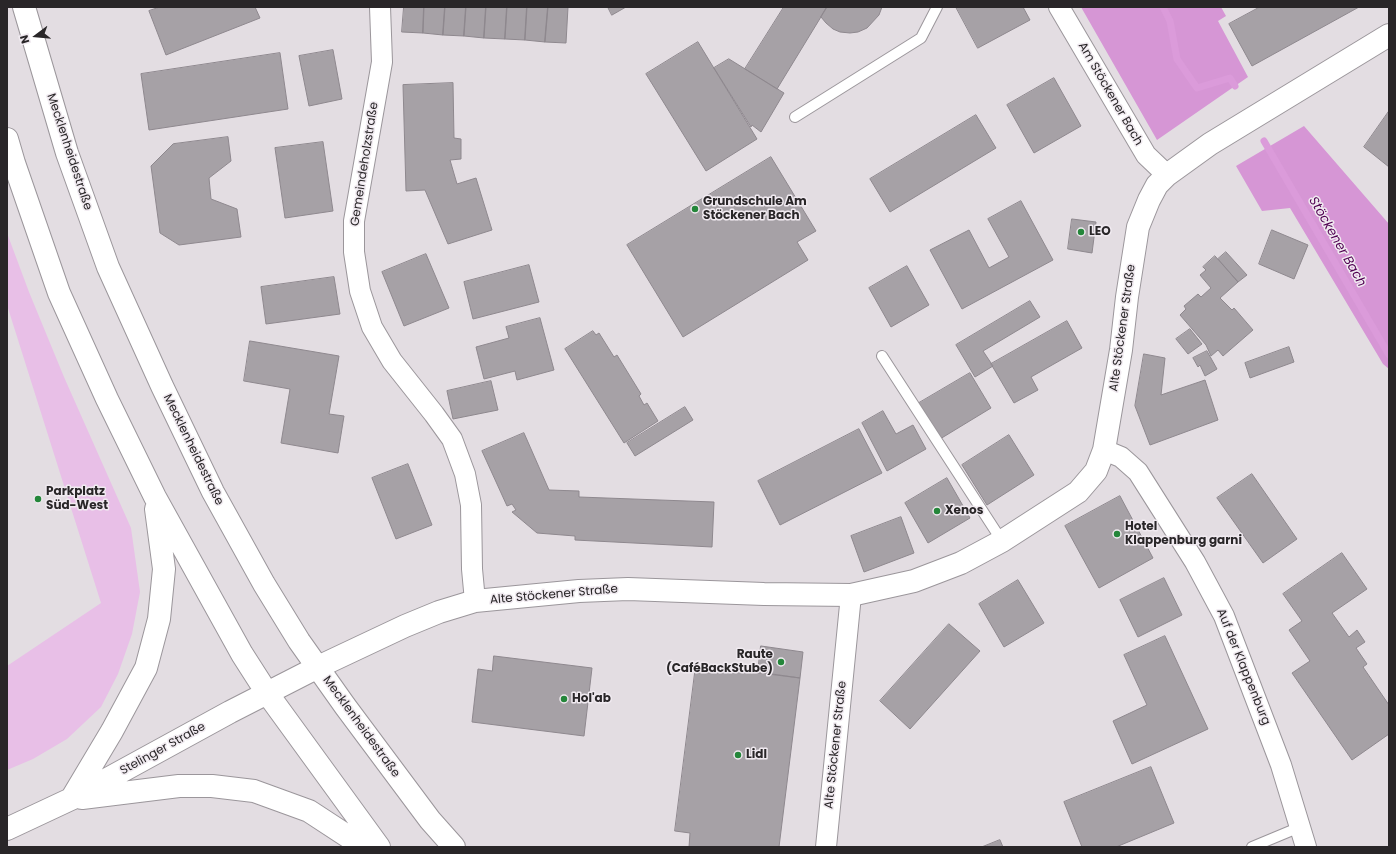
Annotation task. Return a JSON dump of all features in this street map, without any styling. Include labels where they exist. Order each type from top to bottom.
[{"type":"main road","name":"Mecklenheidestraße","points":[[24,7],[67,153],[111,274],[162,386],[213,492],[289,626],[345,706],[430,820],[454,847]]},
{"type":"main road","name":"Alte Stöckener Straße","points":[[318,667],[405,626],[439,612],[475,602],[579,591],[628,589],[764,594],[851,595],[914,581],[961,563],[1002,541],[1078,492],[1096,471],[1104,450],[1121,350],[1127,297],[1138,227],[1157,185],[1167,175],[1210,144],[1389,35]]},
{"type":"main road","points":[[7,139],[59,293],[107,399],[155,497],[242,654],[267,693],[379,847]]},
{"type":"main road","points":[[71,799],[112,731],[146,668],[159,619],[164,569],[155,497]]},
{"type":"main road","name":"Stelinger Straße","points":[[7,829],[71,799],[230,712],[318,667]]},
{"type":"main road","points":[[71,799],[179,786],[212,786],[254,791],[309,811],[364,847]]},
{"type":"street","name":"Gemeindeholzstraße","points":[[380,7],[382,62],[354,221],[354,252],[360,291],[372,327],[392,362],[452,439],[465,474],[471,505],[472,569],[475,602]]},
{"type":"street","name":"Am Stöckener Bach","points":[[1059,7],[1146,155],[1167,175]]},
{"type":"street","name":"Auf der Klappenburg","points":[[1104,450],[1121,457],[1138,472],[1195,562],[1224,616],[1281,765],[1306,847]]},
{"type":"street","name":"Alte Stöckener Straße","points":[[826,847],[851,595]]},
{"type":"lane","points":[[795,117],[921,38],[937,7]]},
{"type":"lane","points":[[882,356],[1002,541]]},
{"type":"lane","points":[[1252,847],[1300,827]]},
{"type":"shaded area","points":[[1081,7],[1221,7],[1226,16],[1218,21],[1248,77],[1157,140]]},
{"type":"shaded area","points":[[1304,126],[1389,224],[1389,369],[1383,364],[1290,208],[1262,211],[1236,166]]},
{"type":"shaded area","points":[[7,233],[29,292],[64,377],[131,528],[140,592],[132,634],[118,674],[101,707],[67,739],[33,759],[7,770],[7,666],[101,603],[7,305]]},
{"type":"building","points":[[160,7],[255,7],[260,18],[166,55],[149,11]]},
{"type":"building","points":[[404,7],[424,7],[423,33],[402,32]]},
{"type":"building","points":[[424,7],[445,7],[443,35],[423,33]]},
{"type":"building","points":[[445,7],[466,7],[464,36],[443,35]]},
{"type":"building","points":[[466,7],[486,7],[484,38],[464,36]]},
{"type":"building","points":[[486,7],[507,7],[505,39],[484,38]]},
{"type":"building","points":[[507,7],[527,7],[525,40],[505,39]]},
{"type":"building","points":[[527,7],[548,7],[545,42],[525,40]]},
{"type":"building","points":[[548,7],[568,7],[566,43],[545,42]]},
{"type":"building","points":[[608,7],[626,7],[612,15]]},
{"type":"building","points":[[784,7],[827,7],[777,89],[745,69]]},
{"type":"building","points":[[827,7],[882,7],[879,15],[867,28],[858,32],[850,33],[840,32],[833,29],[826,23],[821,17]]},
{"type":"building","points":[[956,7],[1023,7],[1030,20],[978,48]]},
{"type":"building","points":[[1260,7],[1359,7],[1252,66],[1229,24]]},
{"type":"building","points":[[698,42],[757,139],[706,171],[646,74]]},
{"type":"building","points":[[333,50],[342,99],[309,106],[299,56]]},
{"type":"building","points":[[280,53],[288,109],[149,130],[141,74]]},
{"type":"building","points":[[729,59],[784,93],[761,132],[752,125],[751,127],[714,68]]},
{"type":"building","points":[[1054,78],[1081,126],[1034,153],[1007,105]]},
{"type":"building","points":[[453,83],[454,138],[461,139],[461,159],[450,160],[457,184],[476,178],[492,230],[448,244],[425,190],[406,191],[403,85]]},
{"type":"building","points":[[1389,111],[1389,167],[1364,147]]},
{"type":"building","points":[[976,115],[996,148],[890,212],[870,179]]},
{"type":"building","points":[[228,137],[231,161],[209,178],[211,199],[237,209],[241,237],[179,245],[160,233],[151,166],[173,144]]},
{"type":"building","points":[[323,142],[333,211],[285,218],[275,148]]},
{"type":"building","points":[[771,157],[816,231],[797,242],[808,260],[683,337],[627,245]]},
{"type":"building","points":[[1021,201],[1053,260],[962,309],[930,250],[969,230],[989,268],[1009,257],[988,219]]},
{"type":"building","points":[[1072,219],[1096,222],[1092,253],[1068,249]]},
{"type":"building","points":[[1272,230],[1308,245],[1294,279],[1259,264]]},
{"type":"building","points":[[1226,252],[1247,275],[1238,282],[1218,259]]},
{"type":"building","points":[[426,254],[449,308],[404,326],[382,272]]},
{"type":"building","points":[[1215,256],[1238,282],[1220,298],[1232,310],[1234,308],[1253,330],[1223,356],[1218,350],[1211,356],[1206,345],[1180,315],[1186,309],[1184,306],[1198,294],[1201,297],[1211,288],[1200,275],[1206,270],[1203,267]]},
{"type":"building","points":[[529,265],[539,302],[473,319],[464,282]]},
{"type":"building","points":[[907,266],[929,305],[891,327],[869,288]]},
{"type":"building","points":[[334,277],[340,314],[266,324],[261,287]]},
{"type":"building","points":[[1030,301],[1040,317],[983,351],[993,366],[975,377],[956,345]]},
{"type":"building","points":[[540,318],[554,370],[517,380],[515,371],[484,379],[476,347],[509,338],[506,327]]},
{"type":"building","points":[[1067,321],[1082,348],[1031,377],[1038,390],[1014,403],[991,364]]},
{"type":"building","points":[[1190,329],[1202,344],[1188,354],[1176,339]]},
{"type":"building","points":[[593,331],[596,335],[599,333],[614,357],[617,355],[641,394],[639,396],[644,405],[647,403],[658,421],[624,443],[565,349]]},
{"type":"building","points":[[250,341],[339,356],[329,414],[344,416],[338,453],[281,443],[290,389],[244,381]]},
{"type":"building","points":[[1289,347],[1294,362],[1250,378],[1245,363]]},
{"type":"building","points":[[1207,351],[1217,369],[1205,376],[1200,365],[1198,367],[1193,358]]},
{"type":"building","points":[[1144,354],[1165,358],[1161,395],[1205,380],[1218,420],[1150,445],[1135,406]]},
{"type":"building","points":[[970,373],[991,408],[940,439],[919,403]]},
{"type":"building","points":[[491,381],[498,410],[453,419],[447,391]]},
{"type":"building","points":[[685,407],[693,420],[635,456],[627,443]]},
{"type":"building","points":[[883,411],[896,434],[913,425],[926,449],[887,471],[862,423]]},
{"type":"building","points":[[859,429],[882,473],[780,525],[758,481]]},
{"type":"building","points":[[524,433],[549,490],[579,491],[579,497],[714,502],[712,547],[575,540],[575,536],[537,533],[512,512],[516,510],[512,504],[507,506],[482,451]]},
{"type":"building","points":[[1009,435],[1034,475],[987,505],[962,465]]},
{"type":"building","points":[[408,464],[432,525],[396,539],[372,478]]},
{"type":"building","points":[[1252,474],[1297,539],[1263,563],[1217,498]]},
{"type":"building","name":"Xenos","points":[[947,478],[970,518],[928,543],[905,503]]},
{"type":"building","points":[[1120,496],[1153,558],[1099,588],[1065,526]]},
{"type":"building","points":[[901,517],[914,553],[864,572],[851,536]]},
{"type":"building","points":[[1342,553],[1367,589],[1332,613],[1349,637],[1357,630],[1365,642],[1356,648],[1367,664],[1363,667],[1389,705],[1389,734],[1352,760],[1292,673],[1310,661],[1289,630],[1302,621],[1283,594]]},
{"type":"building","points":[[1164,578],[1182,615],[1138,637],[1120,600]]},
{"type":"building","points":[[1018,580],[1044,623],[1004,647],[979,604]]},
{"type":"building","points":[[949,624],[980,651],[910,729],[880,701]]},
{"type":"building","points":[[1165,636],[1208,729],[1132,764],[1113,721],[1147,705],[1124,655]]},
{"type":"building","name":"Raute (CaféBackStube)","points":[[761,646],[803,652],[800,678],[758,672]]},
{"type":"building","points":[[494,656],[592,668],[584,736],[472,722],[478,669],[492,671]]},
{"type":"building","name":"Lidl","points":[[696,665],[800,678],[779,847],[689,847],[690,833],[675,831]]},
{"type":"building","points":[[1151,767],[1174,823],[1116,847],[1082,847],[1064,802]]},
{"type":"building","points":[[1000,840],[1003,847],[982,847]]},
{"type":"waterway","name":"Stöckener Bach","points":[[1163,7],[1170,21],[1177,59],[1197,88],[1230,78],[1235,86]]},
{"type":"waterway","name":"Stöckener Bach","points":[[1264,141],[1389,355]]},
{"type":"place","name":"Grundschule Am Stöckener Bach","points":[[695,209]]},
{"type":"place","name":"LEO","points":[[1081,232]]},
{"type":"place","name":"Parkplatz Süd-West","points":[[38,499]]},
{"type":"place","name":"Xenos","points":[[937,511]]},
{"type":"place","name":"Hotel Klappenburg garni","points":[[1117,534]]},
{"type":"place","name":"Raute (CaféBackStube)","points":[[781,662]]},
{"type":"place","name":"Hol'ab","points":[[564,699]]},
{"type":"place","name":"Lidl","points":[[738,755]]}]
